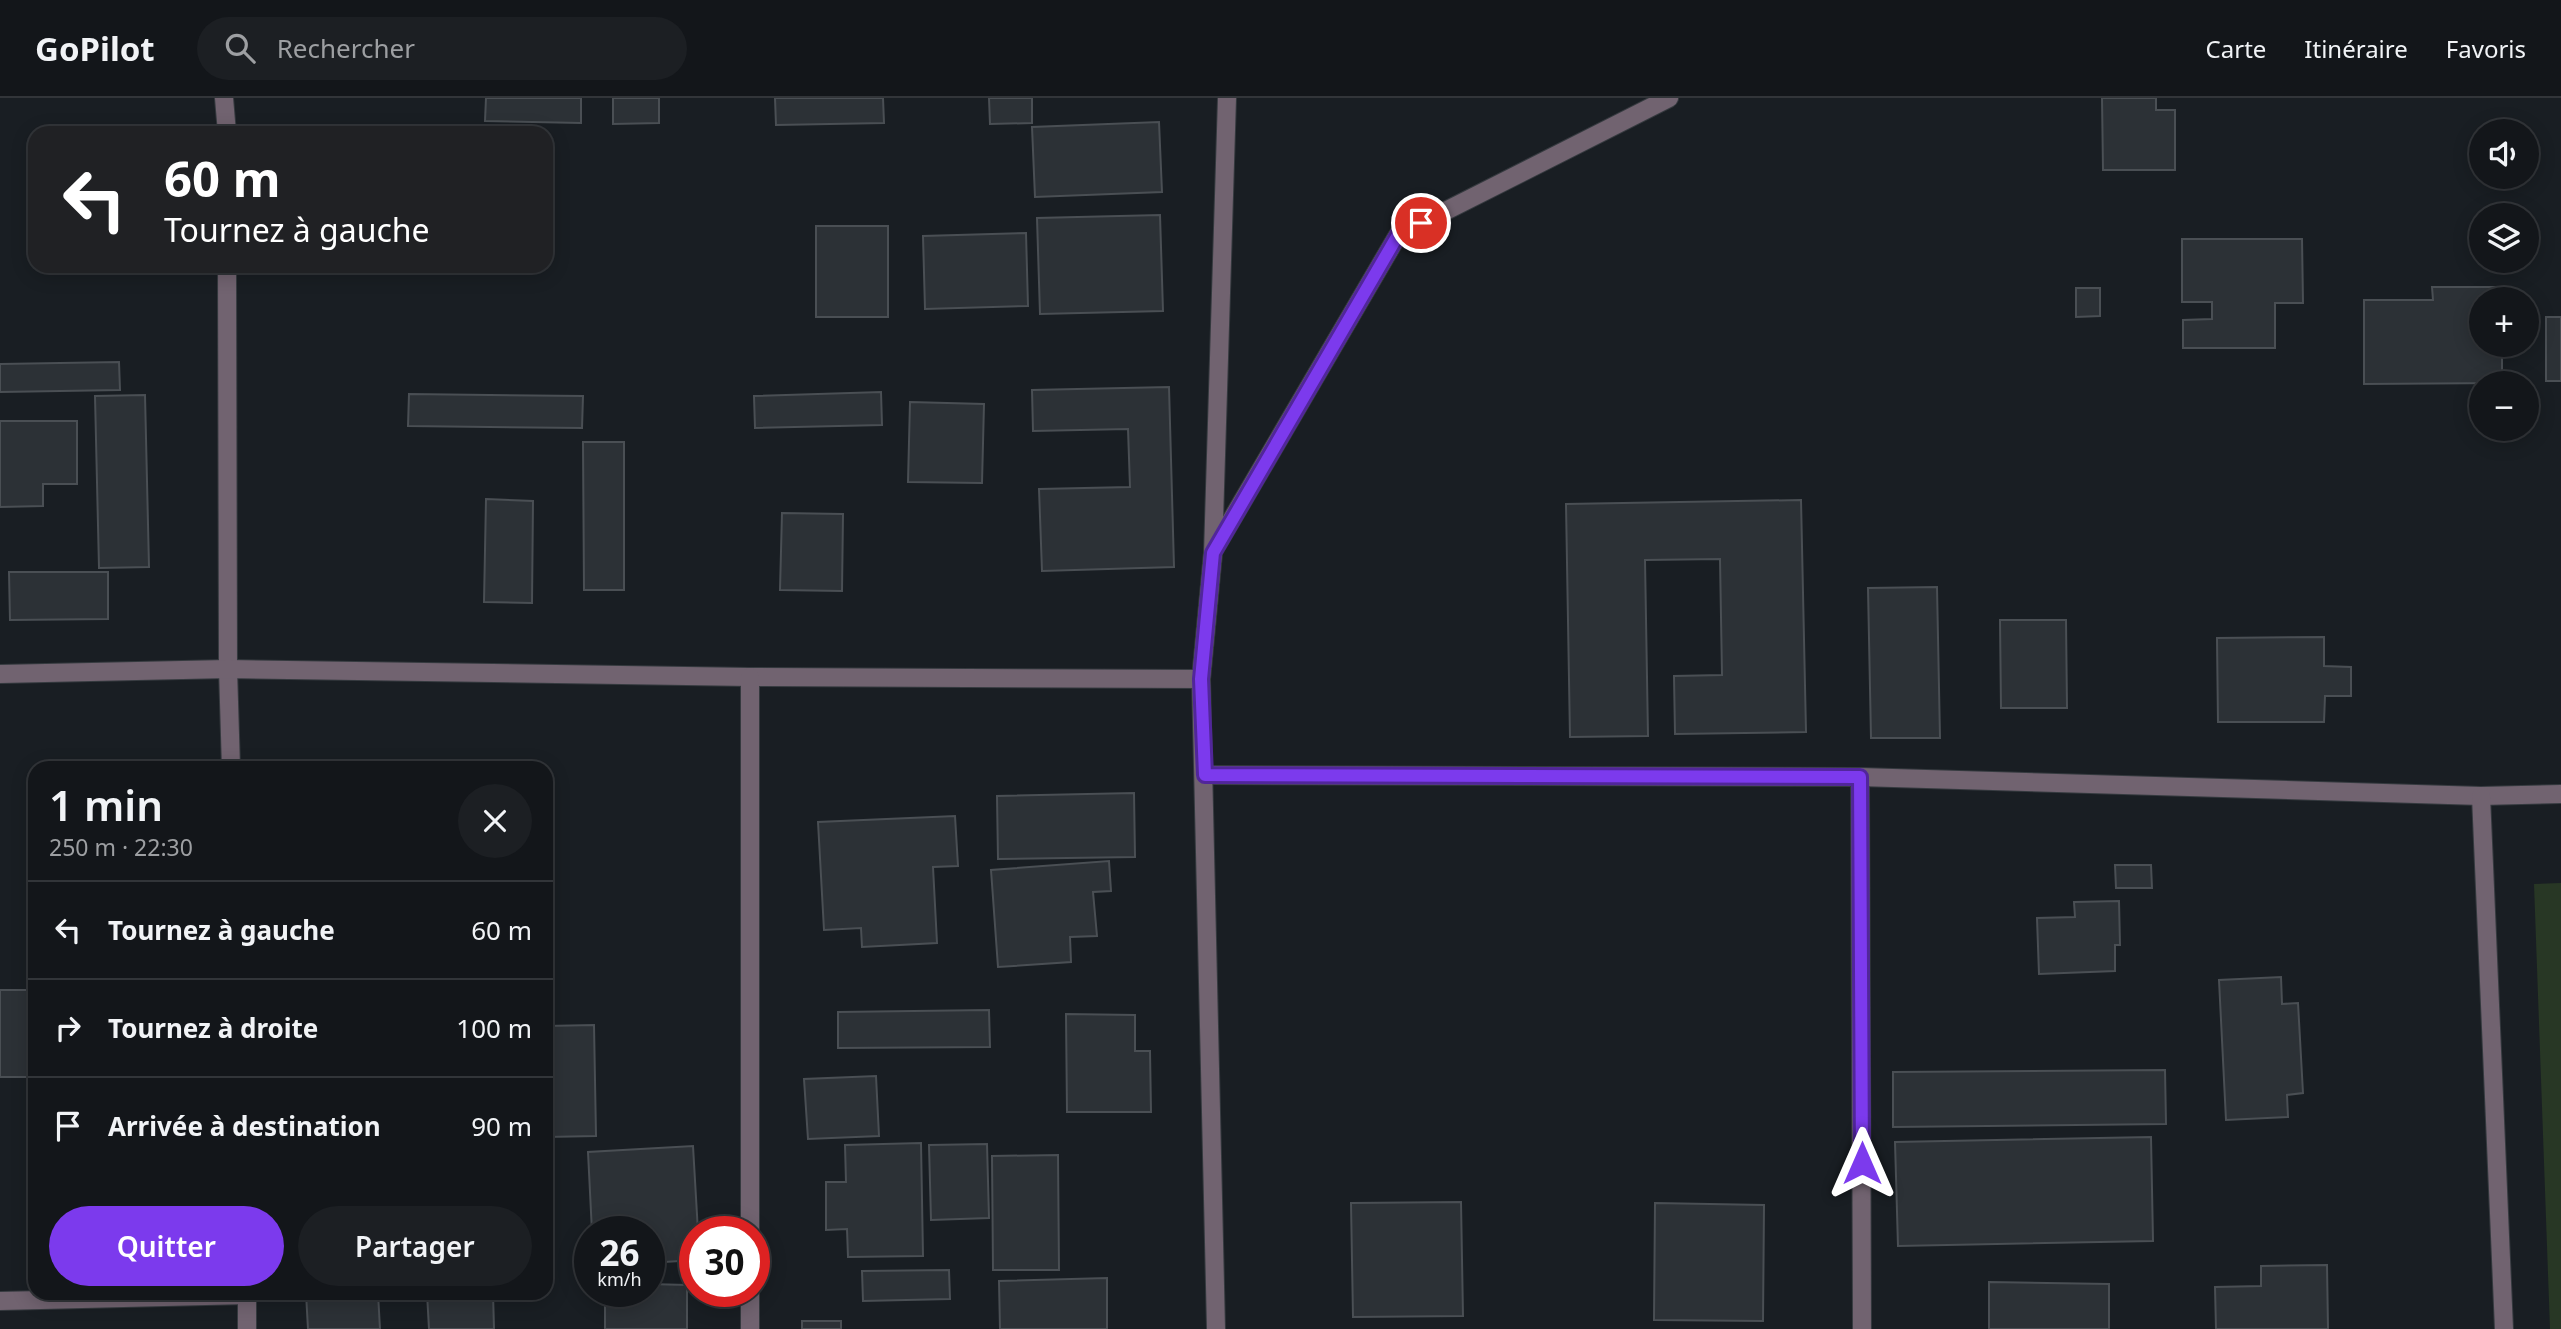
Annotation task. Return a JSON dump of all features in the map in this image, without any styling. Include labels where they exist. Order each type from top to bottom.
[{"type":"street","points":[[224,98],[226,126]]},
{"type":"street","points":[[1216,1329],[1201,679],[1213,553],[1227,98]]},
{"type":"street","points":[[1213,553],[1398,235],[1669,98]]},
{"type":"street","points":[[227,273],[231,761]]},
{"type":"street","points":[[0,674],[228,669],[750,677],[1201,679]]},
{"type":"street","points":[[750,677],[750,1216]]},
{"type":"street","points":[[1205,775],[1860,777],[2481,796],[2561,794]]},
{"type":"street","points":[[1860,777],[1862,1329]]},
{"type":"street","points":[[2481,796],[2504,1329]]},
{"type":"street","points":[[0,1301],[35,1300]]},
{"type":"street","points":[[247,1300],[247,1329]]},
{"type":"street","points":[[750,1307],[750,1329]]},
{"type":"green space","points":[[2561,883],[2561,1329],[2550,1329],[2534,884]]},
{"type":"building","points":[[486,98],[581,98],[581,123],[485,121]]},
{"type":"building","points":[[613,98],[659,98],[659,123],[613,124]]},
{"type":"building","points":[[775,98],[883,98],[884,123],[776,125]]},
{"type":"building","points":[[989,98],[1032,98],[1032,123],[990,124]]},
{"type":"building","points":[[2102,98],[2156,98],[2156,110],[2175,110],[2175,170],[2103,170]]},
{"type":"building","points":[[1159,122],[1162,192],[1035,197],[1032,127]]},
{"type":"building","points":[[1160,215],[1163,311],[1040,314],[1037,218]]},
{"type":"building","points":[[816,226],[888,226],[888,317],[816,317]]},
{"type":"building","points":[[1026,233],[1028,306],[925,309],[923,236]]},
{"type":"building","points":[[2182,239],[2302,239],[2303,303],[2275,303],[2275,348],[2183,348],[2183,320],[2212,319],[2212,302],[2182,302]]},
{"type":"building","points":[[2432,287],[2469,287],[2469,357],[2502,357],[2502,371],[2469,371],[2469,383],[2364,384],[2364,300],[2433,300]]},
{"type":"building","points":[[2076,288],[2100,288],[2100,316],[2076,317]]},
{"type":"building","points":[[2546,317],[2561,317],[2561,381],[2546,381]]},
{"type":"building","points":[[119,362],[120,390],[0,392],[0,364]]},
{"type":"building","points":[[1169,387],[1174,567],[1042,571],[1039,489],[1130,487],[1128,429],[1033,431],[1032,390]]},
{"type":"building","points":[[881,392],[882,425],[755,428],[754,396]]},
{"type":"building","points":[[409,394],[583,396],[582,428],[408,426]]},
{"type":"building","points":[[145,395],[149,567],[99,568],[95,396]]},
{"type":"building","points":[[910,402],[984,404],[982,483],[908,482]]},
{"type":"building","points":[[0,421],[77,421],[77,484],[43,484],[43,506],[0,507]]},
{"type":"building","points":[[583,442],[624,442],[624,590],[584,590]]},
{"type":"building","points":[[486,499],[533,501],[532,603],[484,602]]},
{"type":"building","points":[[1801,500],[1806,732],[1675,734],[1674,676],[1722,675],[1720,559],[1645,560],[1648,736],[1570,737],[1566,504]]},
{"type":"building","points":[[782,513],[843,514],[842,591],[780,590]]},
{"type":"building","points":[[9,572],[108,572],[108,619],[10,620]]},
{"type":"building","points":[[1937,587],[1940,738],[1871,738],[1868,588]]},
{"type":"building","points":[[2000,620],[2066,620],[2067,708],[2001,708]]},
{"type":"building","points":[[2324,637],[2324,666],[2351,667],[2351,696],[2325,696],[2324,722],[2218,722],[2217,638]]},
{"type":"building","points":[[1134,793],[1135,857],[998,859],[997,796]]},
{"type":"building","points":[[955,816],[958,866],[933,867],[937,943],[862,947],[861,928],[824,930],[818,822]]},
{"type":"building","points":[[1109,861],[1111,891],[1093,892],[1097,936],[1070,937],[1071,962],[998,967],[991,870]]},
{"type":"building","points":[[2115,865],[2151,865],[2152,888],[2116,888]]},
{"type":"building","points":[[2119,901],[2120,945],[2115,945],[2115,971],[2039,974],[2037,918],[2075,917],[2074,902]]},
{"type":"building","points":[[2281,977],[2282,1004],[2298,1003],[2303,1093],[2287,1095],[2288,1117],[2226,1120],[2219,980]]},
{"type":"building","points":[[0,990],[28,990],[28,1077],[0,1077]]},
{"type":"building","points":[[989,1010],[990,1047],[838,1048],[838,1012]]},
{"type":"building","points":[[1066,1014],[1135,1015],[1135,1051],[1150,1051],[1151,1112],[1067,1112]]},
{"type":"building","points":[[594,1025],[596,1136],[553,1137],[553,1026]]},
{"type":"building","points":[[2165,1070],[2166,1124],[1893,1127],[1893,1072]]},
{"type":"building","points":[[876,1076],[879,1136],[808,1139],[804,1079]]},
{"type":"building","points":[[2151,1137],[2153,1241],[1898,1246],[1895,1142]]},
{"type":"building","points":[[921,1143],[923,1256],[848,1257],[847,1229],[826,1230],[826,1182],[846,1182],[845,1145]]},
{"type":"building","points":[[987,1144],[989,1218],[931,1220],[929,1145]]},
{"type":"building","points":[[693,1146],[697,1216],[679,1216],[679,1261],[665,1262],[665,1216],[591,1216],[588,1152]]},
{"type":"building","points":[[1058,1155],[1059,1270],[993,1270],[992,1156]]},
{"type":"building","points":[[1461,1202],[1463,1316],[1353,1317],[1351,1203]]},
{"type":"building","points":[[1655,1203],[1764,1205],[1763,1321],[1654,1320]]},
{"type":"building","points":[[2327,1265],[2328,1329],[2216,1329],[2215,1287],[2261,1286],[2261,1266]]},
{"type":"building","points":[[949,1270],[950,1299],[863,1301],[862,1271]]},
{"type":"building","points":[[1107,1278],[1107,1329],[1000,1329],[999,1281]]},
{"type":"building","points":[[1989,1282],[2109,1284],[2109,1329],[1989,1329]]},
{"type":"building","points":[[665,1284],[679,1285],[679,1307],[687,1307],[687,1329],[605,1329],[605,1307],[665,1307]]},
{"type":"building","points":[[306,1300],[378,1300],[380,1329],[308,1329]]},
{"type":"building","points":[[427,1300],[493,1300],[494,1329],[429,1329]]},
{"type":"building","points":[[802,1321],[841,1321],[841,1329],[802,1329]]},
{"type":"route","points":[[1421,223],[1398,235],[1213,553],[1201,679],[1205,775],[1860,777],[1862,1163]]}]
